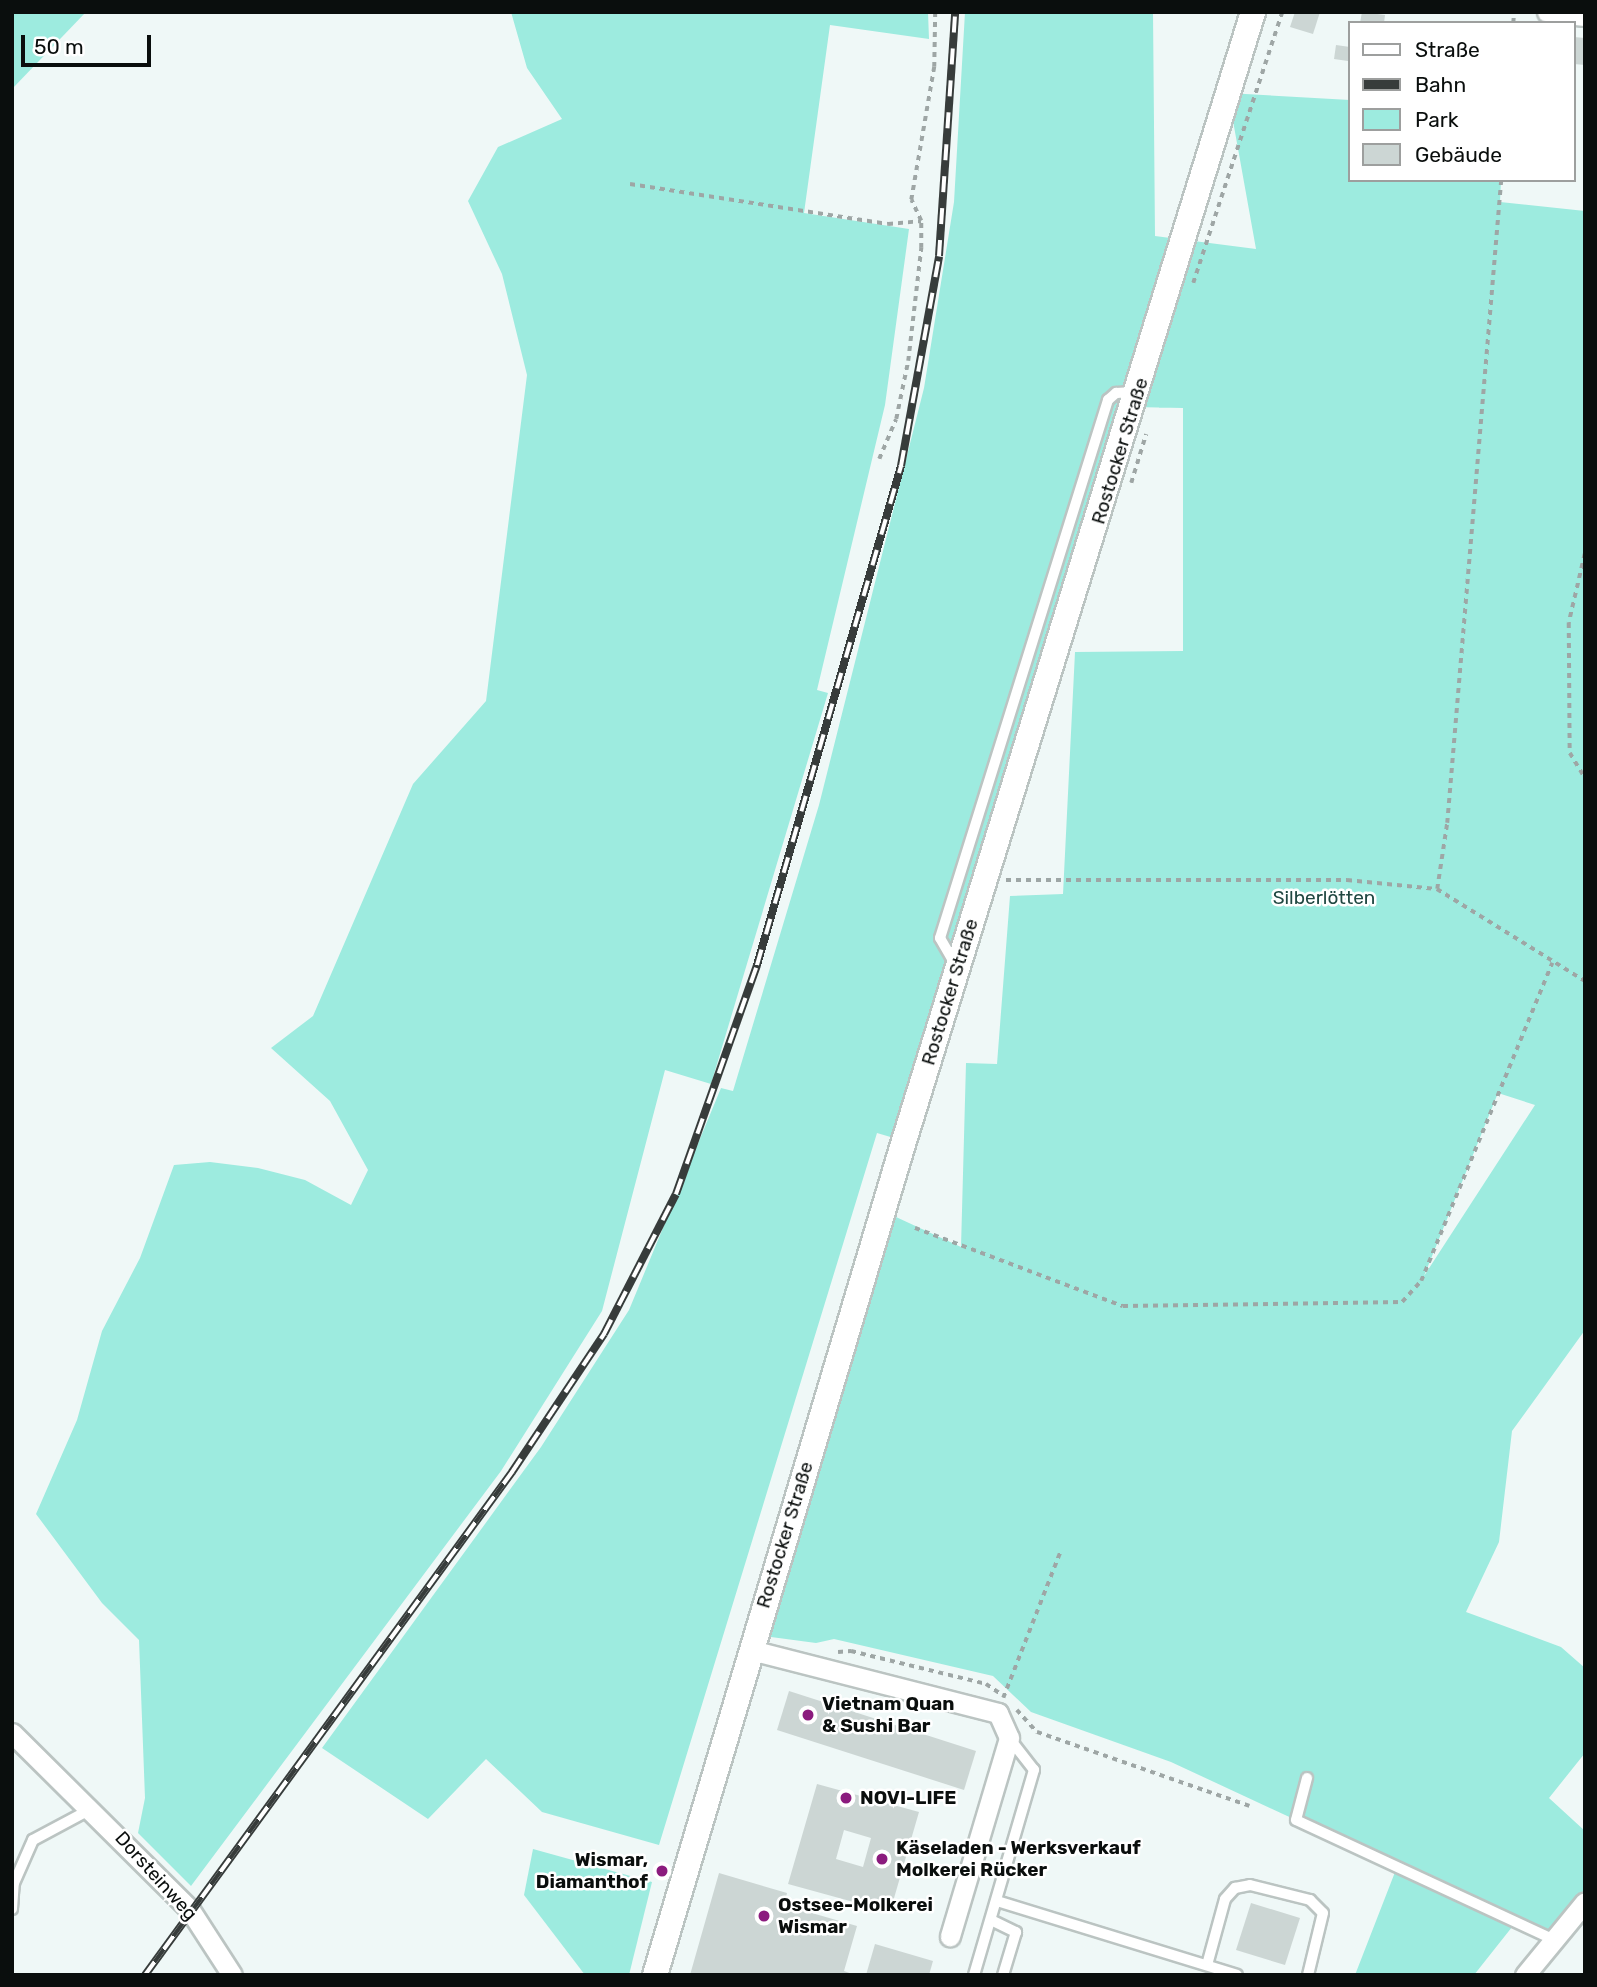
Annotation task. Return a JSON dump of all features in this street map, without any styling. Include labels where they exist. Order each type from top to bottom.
[{"type":"street","name":"Rostocker Straße","points":[[655,1975],[958,968],[999,883],[1138,392],[1253,12]]},
{"type":"street","points":[[1547,12],[1585,16]]},
{"type":"street","points":[[751,1650],[984,1706],[998,1713],[1009,1738],[950,1936]]},
{"type":"street","name":"Dorsteinweg","points":[[12,1733],[71,1786],[190,1910],[232,1975]]},
{"type":"street","points":[[1525,1975],[1585,1902]]},
{"type":"lane","points":[[958,968],[940,938],[1108,400],[1116,393],[1138,392]]},
{"type":"lane","points":[[974,1975],[1034,1770],[1009,1738]]},
{"type":"lane","points":[[1307,1778],[1296,1820],[1555,1940]]},
{"type":"lane","points":[[12,1909],[14,1883],[33,1840],[93,1808]]},
{"type":"lane","points":[[1207,1965],[1225,1899],[1235,1888],[1250,1885],[1310,1900],[1323,1913],[1308,1975]]},
{"type":"lane","points":[[997,1901],[1237,1975]]},
{"type":"lane","points":[[991,1920],[1016,1932],[1003,1975]]},
{"type":"path","points":[[879,459],[896,419],[908,360],[921,220],[911,200],[934,67],[935,12]]},
{"type":"path","points":[[1191,287],[1282,12]]},
{"type":"path","points":[[1437,890],[1447,823],[1501,182]]},
{"type":"path","points":[[630,184],[888,224],[921,220]]},
{"type":"path","points":[[1127,492],[1141,460],[1147,425]]},
{"type":"path","points":[[1585,554],[1569,623],[1570,753],[1585,778]]},
{"type":"path","points":[[999,883],[1011,867]]},
{"type":"path","points":[[999,883],[1347,880],[1437,890],[1585,981]]},
{"type":"path","points":[[915,1228],[1123,1306],[1402,1302],[1422,1281],[1552,963]]},
{"type":"path","points":[[1004,1696],[1061,1550]]},
{"type":"green space","points":[[12,12],[86,12],[12,89]]},
{"type":"green space","points":[[511,12],[928,12],[929,39],[830,25],[804,213],[909,229],[885,405],[817,690],[828,693],[711,1084],[665,1070],[602,1311],[501,1471],[191,1886],[138,1833],[145,1798],[139,1640],[102,1603],[36,1514],[77,1420],[102,1331],[140,1258],[174,1165],[210,1162],[258,1168],[305,1180],[351,1205],[368,1170],[330,1101],[271,1048],[313,1016],[413,784],[486,701],[527,375],[502,274],[468,201],[498,147],[562,119],[527,68]]},
{"type":"green space","name":"Silberlötten","points":[[965,12],[1153,12],[1155,236],[1256,249],[1228,93],[1348,100],[1348,182],[1501,182],[1500,202],[1585,211],[1585,1330],[1512,1431],[1499,1542],[1466,1612],[1561,1647],[1585,1668],[1585,1753],[1549,1798],[1585,1831],[1585,1902],[1555,1940],[1516,1922],[1474,1975],[1355,1975],[1397,1867],[1171,1762],[1031,1712],[993,1676],[834,1639],[816,1643],[771,1637],[757,1629],[883,1211],[961,1247],[966,1063],[997,1064],[1010,896],[1063,894],[1075,652],[1183,651],[1183,408],[1134,407],[904,1141],[877,1133],[659,1845],[542,1812],[486,1759],[428,1819],[322,1748],[541,1447],[629,1310],[721,1088],[733,1091],[819,805],[924,388],[954,202]],"holes":[[[1498,1093],[1535,1105],[1424,1276]]]},
{"type":"green space","points":[[533,1849],[652,1882],[629,1975],[585,1975],[524,1895]]},
{"type":"building","points":[[1295,12],[1320,12],[1313,34],[1290,27]]},
{"type":"building","points":[[1362,12],[1385,15],[1384,21],[1360,21]]},
{"type":"building","points":[[1576,37],[1585,38],[1585,65],[1576,64]]},
{"type":"building","points":[[1336,45],[1348,47],[1348,61],[1334,59]]},
{"type":"building","points":[[789,1691],[976,1751],[964,1790],[777,1730]]},
{"type":"building","points":[[817,1784],[919,1812],[890,1912],[788,1884]],"holes":[[[844,1830],[871,1838],[863,1867],[836,1859]]]},
{"type":"building","name":"Ostsee-Molkerei Wismar","points":[[719,1873],[787,1893],[784,1905],[857,1926],[844,1971],[855,1975],[690,1975]]},
{"type":"building","points":[[1251,1903],[1300,1918],[1285,1965],[1236,1950]]},
{"type":"building","name":"Ostsee-Molkerei Wismar","points":[[875,1944],[933,1961],[929,1975],[866,1975]]},
{"type":"railway","points":[[145,1975],[512,1472],[604,1334],[676,1194],[757,965],[901,466],[939,256],[955,12]]},
{"type":"place","name":"Vietnam Quan & Sushi Bar","points":[[808,1715]]},
{"type":"place","name":"NOVI-LIFE","points":[[846,1798]]},
{"type":"place","name":"Käseladen - Werksverkauf Molkerei Rücker","points":[[882,1859]]},
{"type":"place","name":"Wismar, Diamanthof","points":[[662,1871]]},
{"type":"place","name":"Ostsee-Molkerei Wismar","points":[[764,1916]]}]
